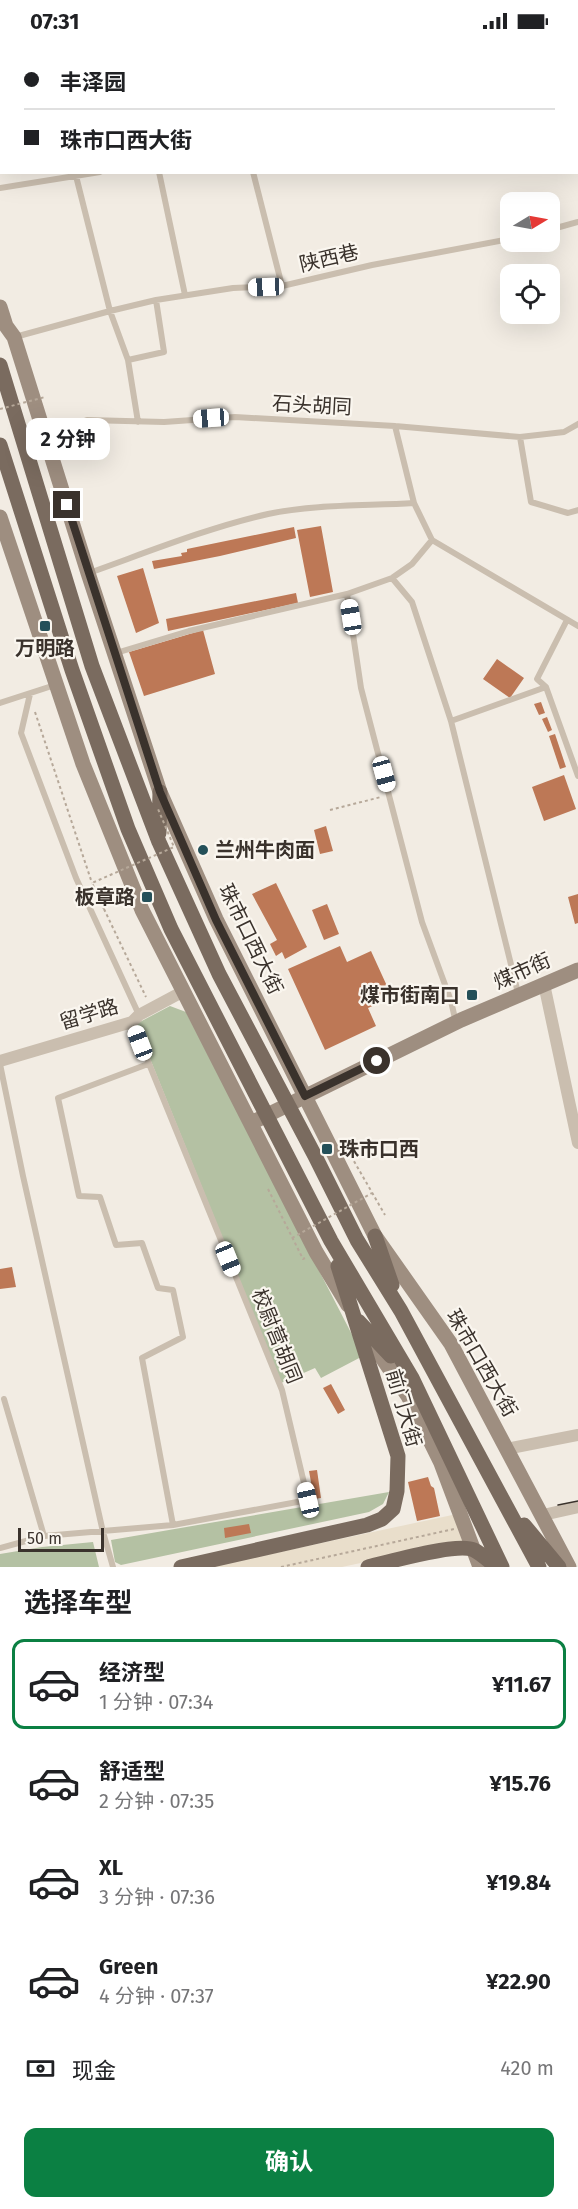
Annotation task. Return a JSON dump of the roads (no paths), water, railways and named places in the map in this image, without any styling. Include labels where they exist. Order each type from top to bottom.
[{"type":"main road","points":[[0,365],[92,666],[159,842],[219,974],[357,1240],[401,1311],[539,1567]]},
{"type":"main road","points":[[0,445],[55,622],[128,830],[171,929],[331,1241],[412,1378],[502,1567]]},
{"type":"main road","points":[[159,842],[160,792]]},
{"type":"main road","points":[[375,1236],[401,1311]]},
{"type":"main road","points":[[331,1241],[354,1316],[412,1378]]},
{"type":"main road","name":"前门大街","points":[[181,1567],[367,1525],[382,1519],[393,1509],[397,1491],[398,1456],[354,1316]]},
{"type":"main road","points":[[505,1502],[559,1567]]},
{"type":"main road","points":[[368,1567],[464,1548],[474,1550],[497,1567]]},
{"type":"street","name":"珠市口西大街","points":[[0,307],[6,326],[14,337],[160,792],[216,920],[375,1236],[451,1344],[569,1567]]},
{"type":"street","points":[[0,517],[83,764],[142,910],[316,1252],[354,1316],[408,1396],[441,1463],[480,1567]]},
{"type":"street","name":"煤市街","points":[[250,1123],[456,1024],[578,970]]},
{"type":"street","points":[[544,984],[578,1143]]},
{"type":"street","name":"留学路","points":[[0,1062],[135,1018],[182,992]]},
{"type":"street","points":[[506,1449],[578,1435]]},
{"type":"street","points":[[543,1515],[578,1507]]},
{"type":"lane","points":[[159,174],[185,295]]},
{"type":"lane","points":[[254,174],[282,286]]},
{"type":"lane","points":[[0,188],[76,175],[110,311],[128,360],[138,422]]},
{"type":"lane","points":[[560,227],[578,222]]},
{"type":"lane","name":"陕西巷","points":[[14,337],[156,300],[233,288],[282,286],[372,265],[500,240]]},
{"type":"lane","points":[[128,360],[164,352],[156,300]]},
{"type":"lane","name":"石头胡同","points":[[46,436],[87,420],[138,422],[235,417],[395,426],[520,437],[564,432],[578,424]]},
{"type":"lane","points":[[395,426],[414,504],[432,540],[578,626]]},
{"type":"lane","points":[[520,437],[531,502],[568,513],[578,510]]},
{"type":"lane","points":[[88,573],[197,534],[269,514],[306,509],[414,504]]},
{"type":"lane","points":[[114,653],[189,631],[347,594],[392,578],[412,564],[432,540]]},
{"type":"lane","points":[[392,578],[412,602],[451,721],[519,996]]},
{"type":"lane","points":[[347,594],[361,688],[422,922],[451,1001],[456,1024]]},
{"type":"lane","points":[[567,620],[537,679],[546,687],[578,776]]},
{"type":"lane","points":[[0,703],[56,685]]},
{"type":"lane","points":[[451,721],[546,687]]},
{"type":"lane","name":"校尉营胡同","points":[[30,694],[21,733],[76,878],[135,1018],[148,1064],[282,1390],[308,1500],[173,1525]]},
{"type":"lane","points":[[0,1062],[22,1176],[103,1533],[113,1567]]},
{"type":"lane","points":[[0,1548],[44,1536],[103,1533],[173,1525],[142,1358],[183,1337],[173,1290],[158,1288],[142,1243],[116,1245],[100,1197],[79,1196],[58,1098],[148,1064]]},
{"type":"lane","points":[[4,1399],[44,1536]]},
{"type":"tram line","points":[[558,1505],[578,1501]]},
{"type":"place","name":"万明路","points":[[45,626]]},
{"type":"place","name":"兰州牛肉面","points":[[203,850]]},
{"type":"place","name":"板章路","points":[[147,897]]},
{"type":"place","name":"煤市街南口","points":[[472,995]]},
{"type":"place","name":"珠市口西","points":[[327,1149]]}]
